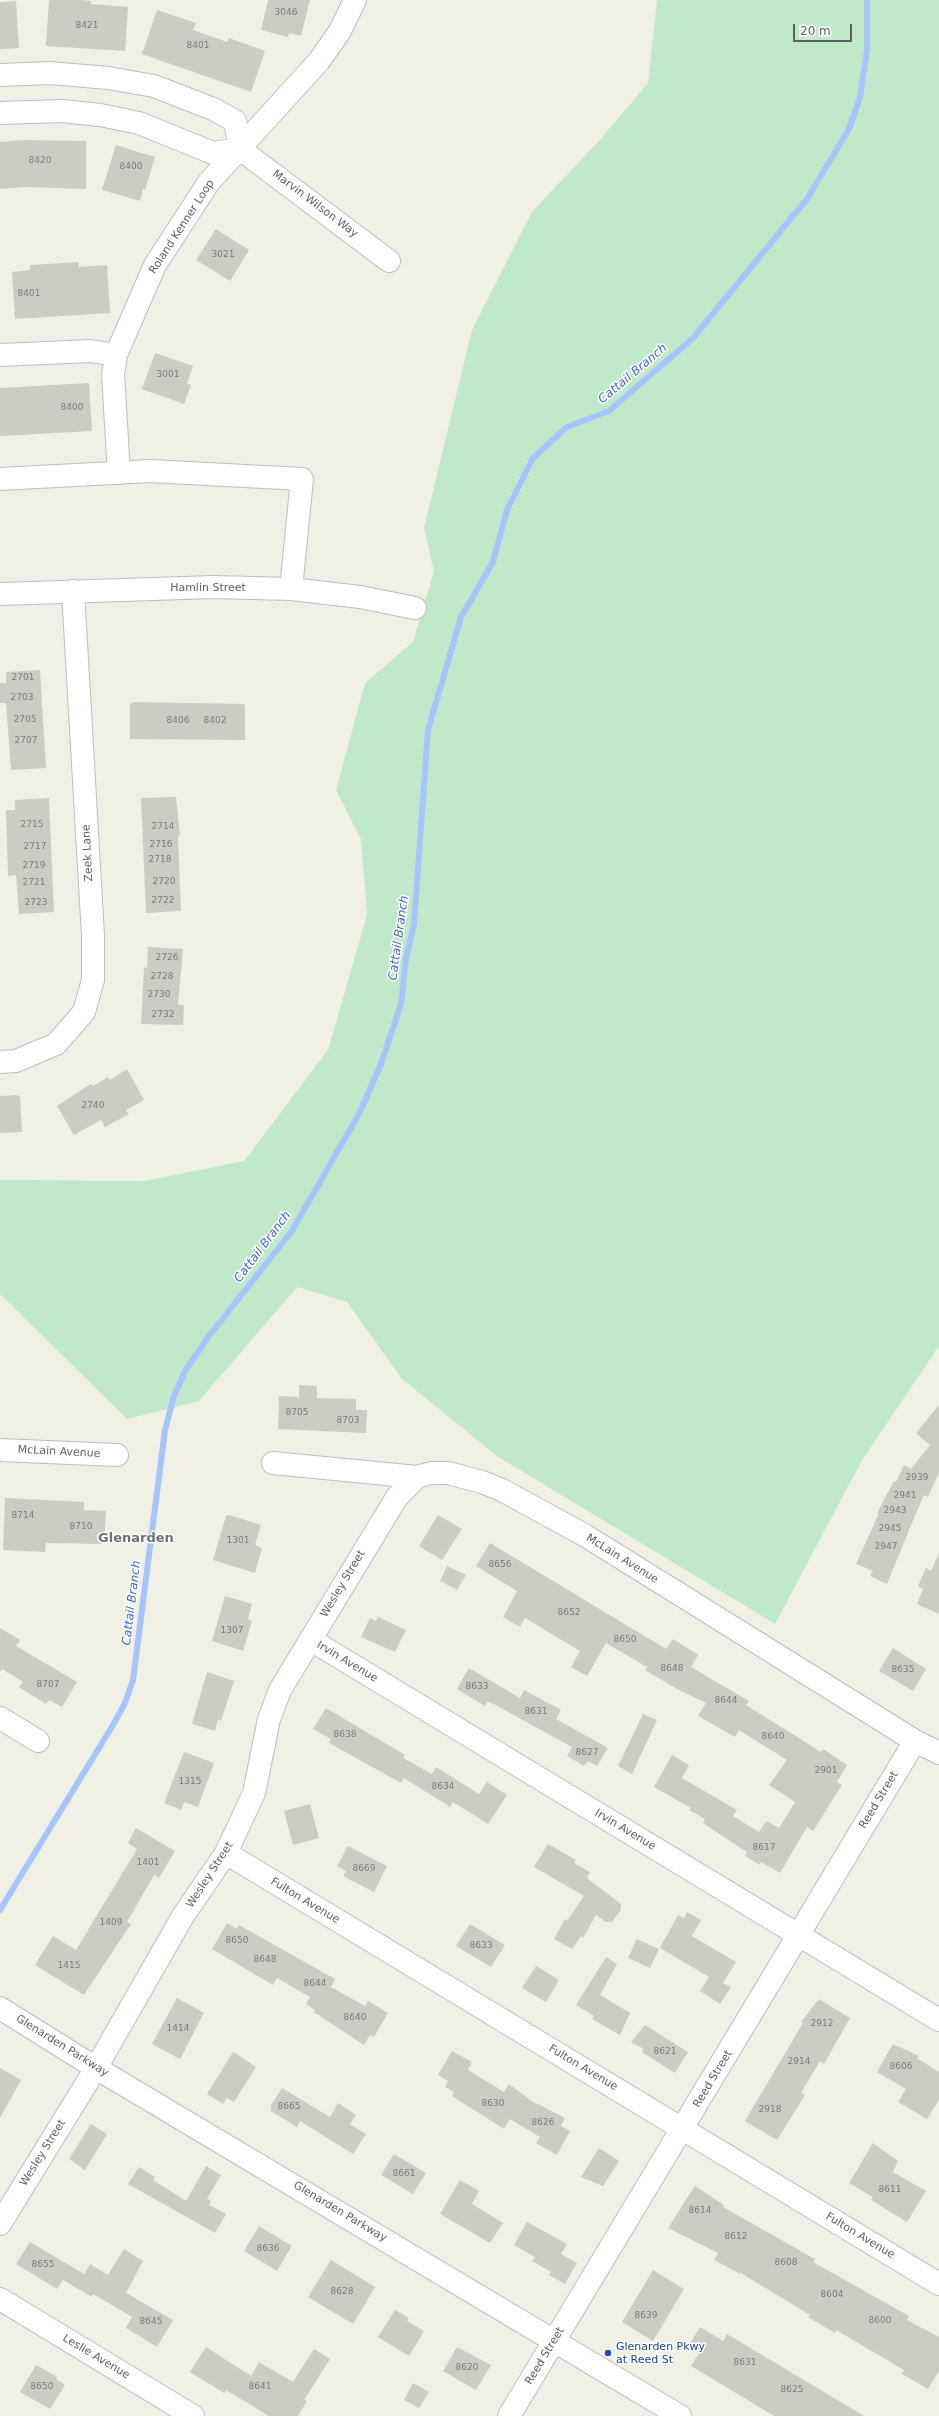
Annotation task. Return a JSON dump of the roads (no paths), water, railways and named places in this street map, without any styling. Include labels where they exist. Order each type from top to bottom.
[{"type":"street","name":"Roland Kenner Loop","points":[[119,473],[113,376],[116,355],[155,264],[209,182],[319,62],[340,31],[354,0]]},
{"type":"street","points":[[0,75],[50,73],[108,78],[154,86],[213,109],[235,122],[240,149],[213,153],[138,123],[100,115],[62,111],[0,113]]},
{"type":"street","name":"Marvin Wilson Way","points":[[240,149],[389,261]]},
{"type":"street","points":[[0,355],[91,351],[116,355]]},
{"type":"street","points":[[0,479],[150,471],[302,479],[291,589]]},
{"type":"street","name":"Hamlin Street","points":[[0,594],[214,587],[291,589],[360,597],[415,608]]},
{"type":"street","name":"Zeek Lane","points":[[0,1062],[16,1061],[56,1044],[84,1012],[93,980],[92,920],[73,591]]},
{"type":"street","name":"McLain Avenue","points":[[0,1450],[118,1455]]},
{"type":"street","name":"McLain Avenue","points":[[273,1463],[417,1477],[431,1473],[456,1475],[482,1482],[519,1498],[586,1536],[914,1741],[939,1753]]},
{"type":"street","name":"Wesley Street","points":[[0,2224],[96,2068],[183,1916],[226,1853],[254,1793],[274,1703],[285,1680],[311,1640],[397,1497],[417,1477]]},
{"type":"street","name":"Irvin Avenue","points":[[311,1640],[939,2020]]},
{"type":"street","points":[[0,1718],[38,1741]]},
{"type":"street","name":"Reed Street","points":[[509,2416],[683,2129],[914,1741]]},
{"type":"street","name":"Fulton Avenue","points":[[226,1853],[939,2284]]},
{"type":"street","name":"Glenarden Parkway","points":[[0,2008],[96,2068],[555,2340],[680,2416]]},
{"type":"street","name":"Leslie Avenue","points":[[0,2299],[193,2416]]},
{"type":"waterway","name":"Cattail Branch","points":[[0,1910],[113,1725],[125,1703],[133,1680],[165,1430],[174,1396],[185,1371],[209,1336],[292,1231],[360,1112],[381,1064],[401,1004],[406,959],[414,924],[428,730],[461,617],[493,562],[507,510],[533,458],[567,427],[609,411],[693,338],[807,199],[849,129],[860,97],[867,50],[867,0]]},
{"type":"place","name":"Glenarden Pkwy at Reed St","points":[[608,2353]]},
{"type":"district","name":"Glenarden","points":[[136,1539]]}]
